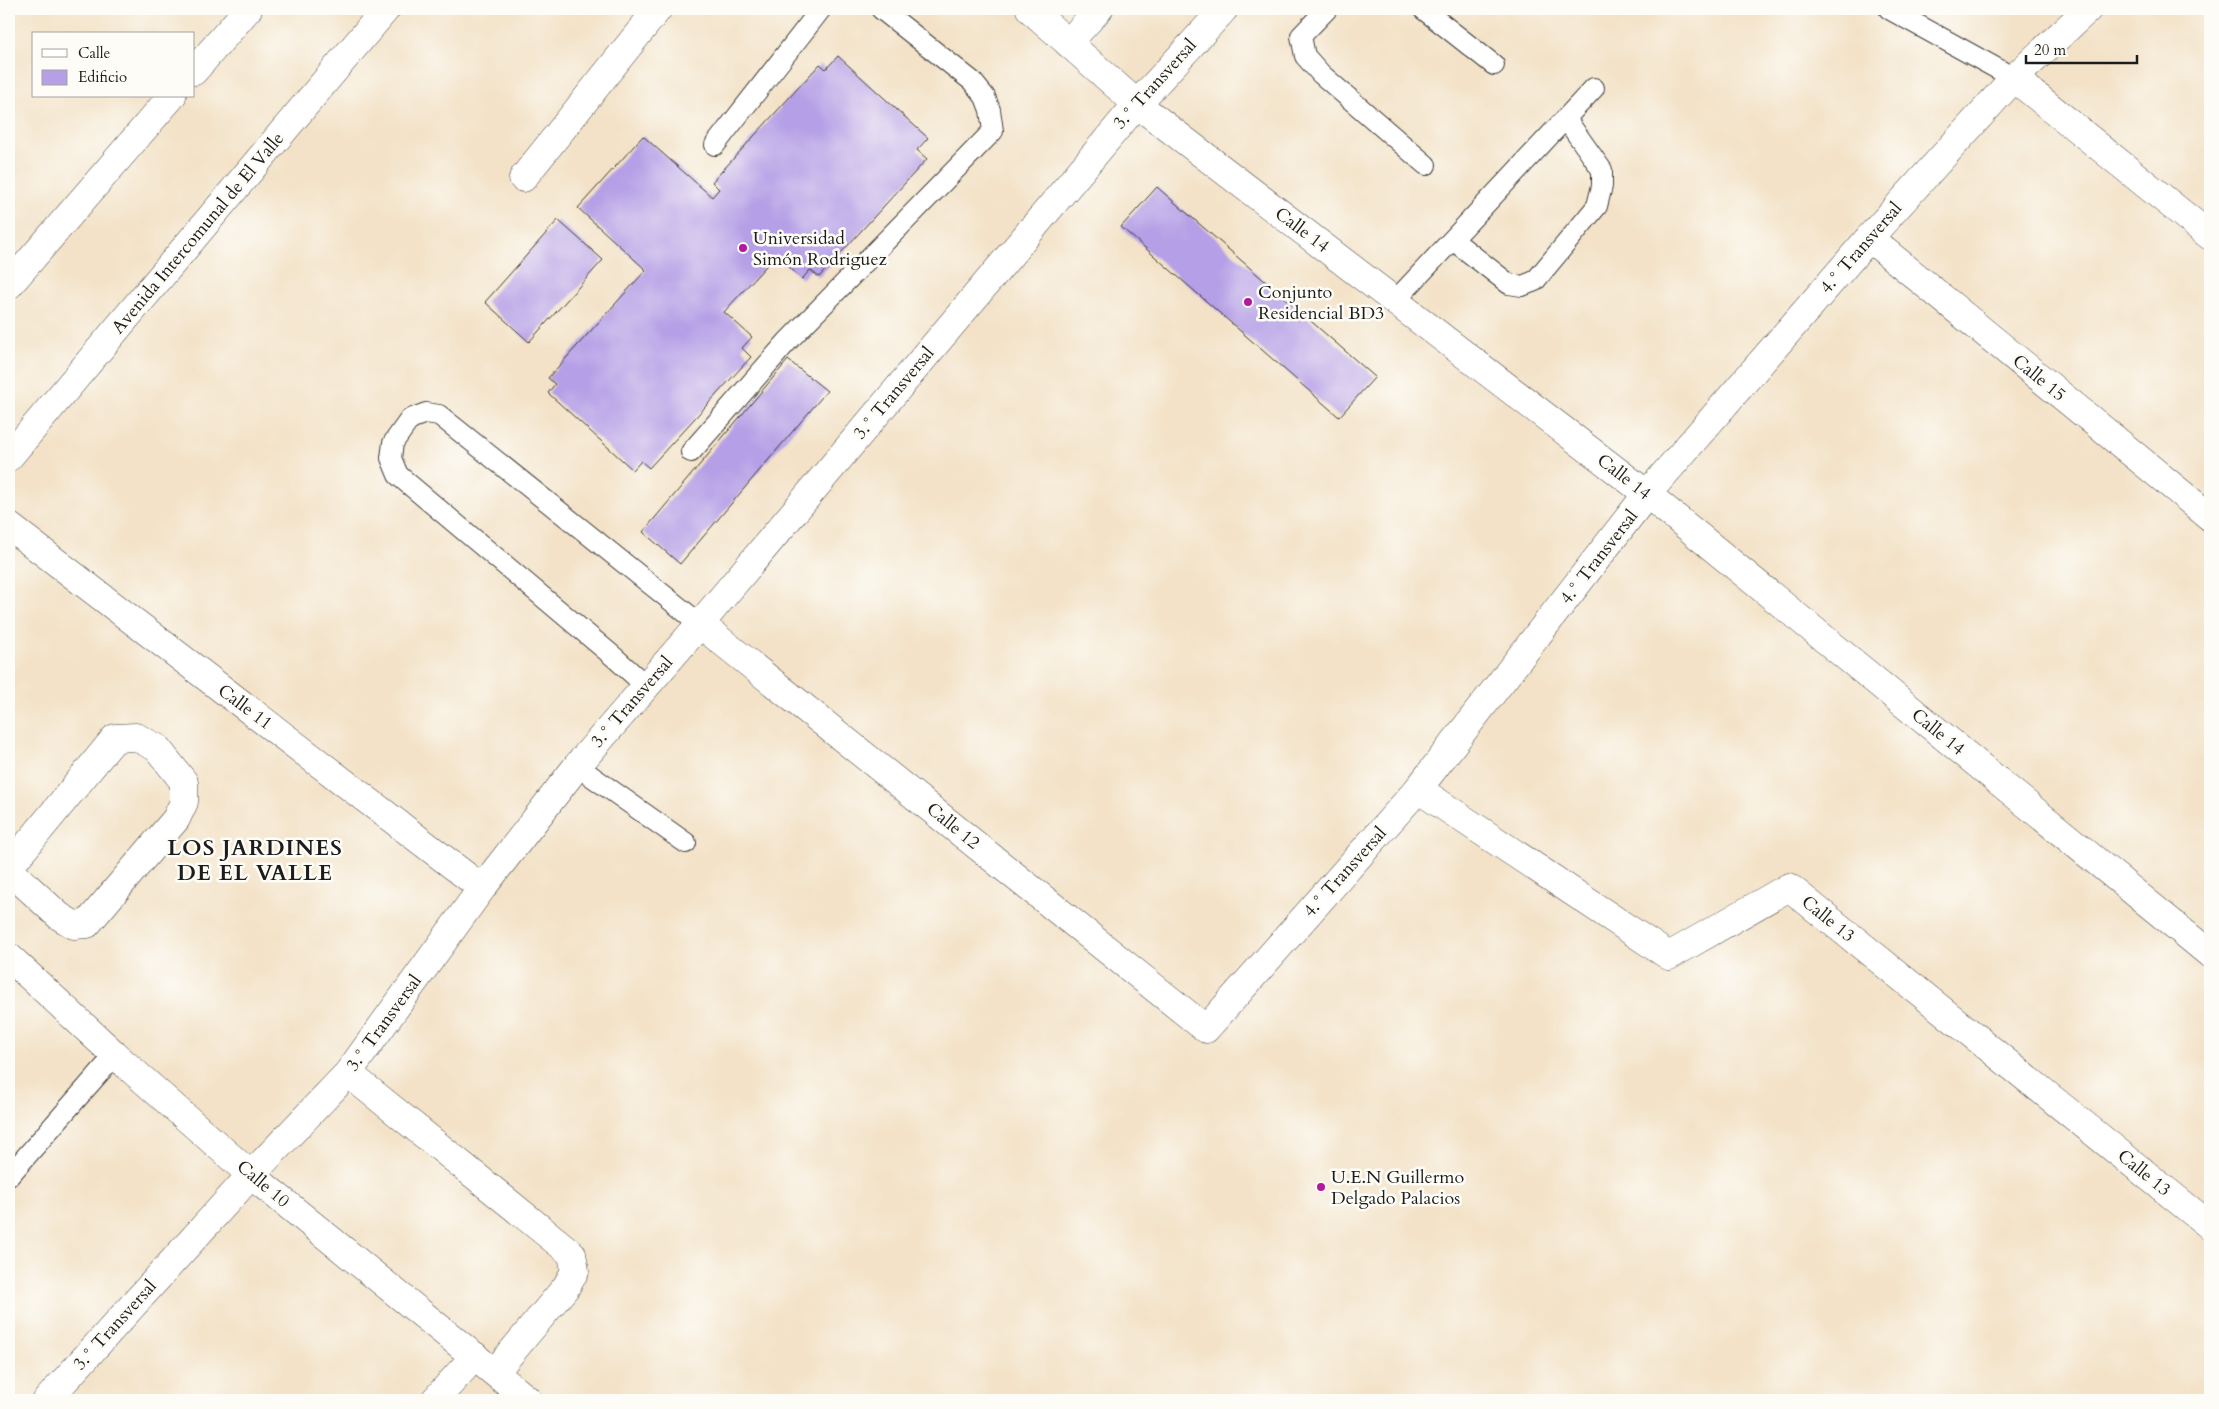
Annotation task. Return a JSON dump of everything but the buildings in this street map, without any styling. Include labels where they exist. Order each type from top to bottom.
[{"type":"street","points":[[195,70],[248,9]]},
{"type":"street","name":"Avenida Intercomunal de El Valle","points":[[9,457],[386,9]]},
{"type":"street","points":[[523,178],[658,9]]},
{"type":"street","name":"Calle 14","points":[[1030,9],[1137,104],[1647,494],[2210,954]]},
{"type":"street","points":[[1068,43],[1099,9]]},
{"type":"street","name":"3.° Transversal","points":[[47,1400],[251,1175],[348,1073],[482,888],[577,766],[645,685],[700,624],[1137,104],[1224,9]]},
{"type":"street","name":"4.° Transversal","points":[[1206,1029],[1418,789],[1647,494],[1869,238],[2014,78],[2088,9]]},
{"type":"street","points":[[2014,78],[2210,236]]},
{"type":"street","points":[[9,285],[170,98]]},
{"type":"street","name":"Calle 15","points":[[1869,238],[2210,518]]},
{"type":"street","name":"Calle 11","points":[[9,526],[482,888]]},
{"type":"street","name":"Calle 12","points":[[700,624],[1206,1029]]},
{"type":"street","points":[[136,737],[157,748],[184,782],[184,802],[176,819],[87,924],[74,926],[59,916],[9,869],[115,738],[136,737]]},
{"type":"street","name":"Calle 13","points":[[1418,789],[1670,956],[1789,887],[2210,1226]]},
{"type":"street","name":"Calle 10","points":[[9,957],[115,1055],[251,1175],[528,1400]]},
{"type":"street","points":[[348,1073],[572,1254],[575,1271],[566,1287],[485,1364],[435,1400]]},
{"type":"lane","points":[[715,145],[821,9]]},
{"type":"lane","points":[[691,452],[787,342],[993,131],[990,110],[985,97],[972,81],[880,9]]},
{"type":"lane","points":[[1327,9],[1301,36],[1305,56],[1321,74],[1426,165]]},
{"type":"lane","points":[[1422,9],[1494,65]]},
{"type":"lane","points":[[1889,9],[2014,78]]},
{"type":"lane","points":[[1395,301],[1594,88]]},
{"type":"lane","points":[[1453,240],[1509,284],[1522,286],[1535,281],[1597,206],[1602,186],[1602,170],[1566,120]]},
{"type":"lane","points":[[645,685],[614,656],[398,475],[391,458],[392,443],[410,419],[426,413],[439,415],[700,624]]},
{"type":"lane","points":[[577,766],[686,843]]},
{"type":"lane","points":[[9,1176],[115,1055]]},
{"type":"place","name":"Universidad Simón Rodriguez","points":[[743,248]]},
{"type":"place","name":"Conjunto Residencial BD3","points":[[1248,302]]},
{"type":"place","name":"U.E.N Guillermo Delgado Palacios","points":[[1321,1187]]},
{"type":"district","name":"LOS JARDINES DE EL VALLE","points":[[255,860]]}]
